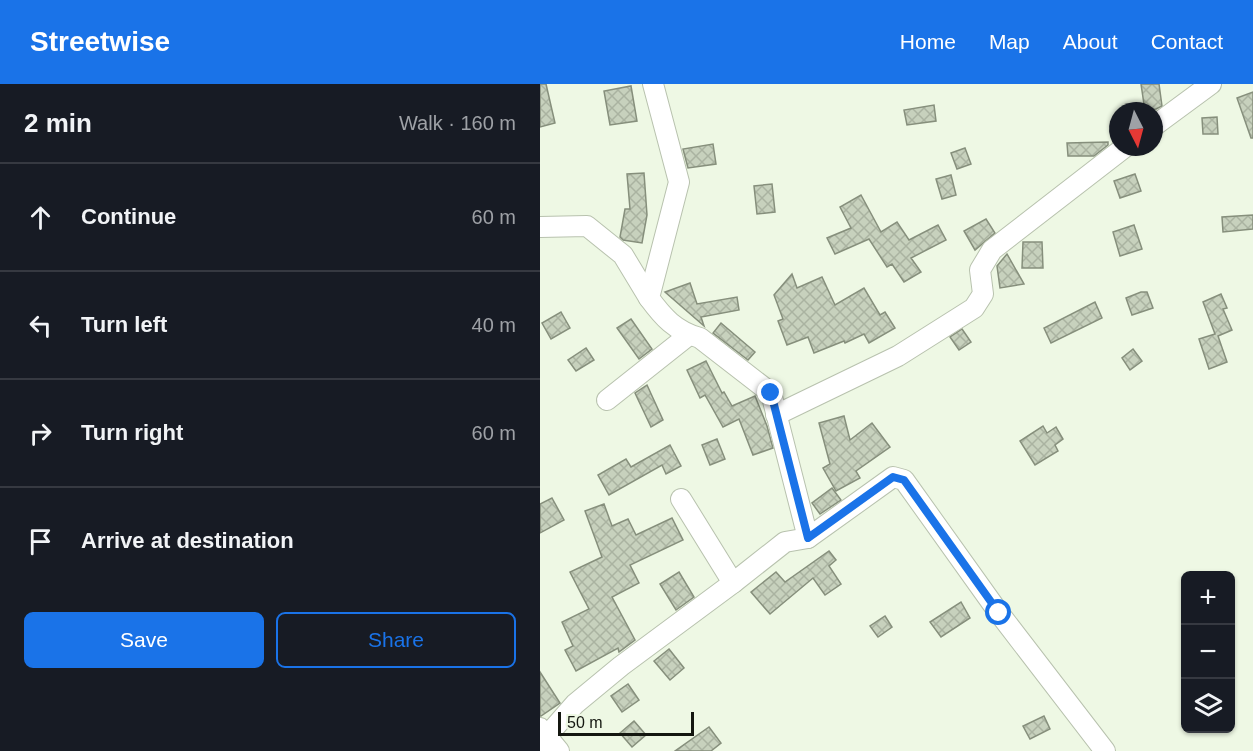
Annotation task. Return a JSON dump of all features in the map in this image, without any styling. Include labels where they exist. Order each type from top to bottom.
[{"type":"street","points":[[649,298],[679,182],[653,84]]},
{"type":"street","points":[[1163,119],[1211,84]]},
{"type":"street","points":[[776,415],[898,356],[974,308],[982,294],[980,270],[992,250],[1113,156]]},
{"type":"street","points":[[540,227],[587,226],[623,255],[649,298],[665,319],[689,335],[700,338],[771,393],[808,538]]},
{"type":"street","points":[[607,400],[689,335]]},
{"type":"street","points":[[547,740],[575,704],[785,542],[808,538],[893,477],[904,480],[999,613],[1105,751]]},
{"type":"street","points":[[681,499],[733,583]]},
{"type":"building","points":[[540,84],[546,84],[555,123],[540,127]]},
{"type":"building","points":[[1141,84],[1159,84],[1161,102],[1144,102]]},
{"type":"building","points":[[631,86],[637,121],[610,125],[604,91]]},
{"type":"building","points":[[1253,92],[1253,138],[1251,138],[1237,98]]},
{"type":"building","points":[[934,105],[936,121],[907,125],[904,110]]},
{"type":"building","points":[[1217,117],[1218,134],[1203,134],[1202,118]]},
{"type":"building","points":[[1108,142],[1108,145],[1094,156],[1068,156],[1067,143]]},
{"type":"building","points":[[713,144],[716,164],[688,168],[683,149]]},
{"type":"building","points":[[965,148],[971,164],[957,169],[951,153]]},
{"type":"building","points":[[644,173],[647,215],[642,243],[623,240],[620,237],[625,209],[630,209],[627,174]]},
{"type":"building","points":[[1135,174],[1141,191],[1120,198],[1114,181]]},
{"type":"building","points":[[951,175],[956,195],[942,199],[936,179]]},
{"type":"building","points":[[772,184],[775,212],[757,214],[754,186]]},
{"type":"building","points":[[861,195],[881,232],[897,222],[909,240],[938,225],[946,240],[911,258],[921,272],[904,282],[892,264],[887,267],[869,239],[835,254],[827,238],[851,228],[840,207]]},
{"type":"building","points":[[1253,215],[1253,229],[1223,232],[1222,217]]},
{"type":"building","points":[[986,219],[995,233],[975,250],[964,231]]},
{"type":"building","points":[[1134,225],[1142,249],[1120,256],[1113,232]]},
{"type":"building","points":[[1023,242],[1042,242],[1043,268],[1022,268]]},
{"type":"building","points":[[1007,254],[1024,284],[1000,288],[997,266]]},
{"type":"building","points":[[792,274],[797,288],[822,277],[835,305],[864,288],[880,315],[885,312],[895,328],[869,343],[864,334],[814,353],[808,337],[787,345],[778,321],[783,319],[774,295]]},
{"type":"building","points":[[690,283],[697,304],[737,297],[739,310],[701,317],[704,326],[665,292]]},
{"type":"building","points":[[1147,292],[1153,308],[1132,315],[1126,298]]},
{"type":"building","points":[[1221,294],[1227,308],[1223,309],[1232,330],[1218,336],[1227,362],[1209,369],[1199,339],[1215,334],[1203,302]]},
{"type":"building","points":[[1095,302],[1102,318],[1051,343],[1044,328]]},
{"type":"building","points":[[561,312],[570,328],[551,339],[542,323]]},
{"type":"building","points":[[631,319],[652,349],[639,359],[617,328]]},
{"type":"building","points":[[721,323],[755,352],[748,360],[713,333]]},
{"type":"building","points":[[962,329],[971,342],[959,350],[950,337]]},
{"type":"building","points":[[586,348],[594,360],[576,371],[568,360]]},
{"type":"building","points":[[1133,349],[1142,361],[1130,370],[1122,358]]},
{"type":"building","points":[[706,361],[722,393],[724,392],[732,406],[755,396],[773,448],[753,455],[739,419],[723,427],[705,395],[700,398],[687,370]]},
{"type":"building","points":[[647,385],[663,420],[651,427],[635,393]]},
{"type":"building","points":[[844,416],[850,440],[872,423],[890,447],[856,471],[860,478],[836,491],[823,468],[830,464],[819,423]]},
{"type":"building","points":[[1043,426],[1047,433],[1056,427],[1063,439],[1055,445],[1058,451],[1035,465],[1020,441]]},
{"type":"building","points":[[717,439],[725,459],[710,465],[702,445]]},
{"type":"building","points":[[670,445],[681,466],[666,474],[662,465],[609,495],[598,475],[626,459],[631,467]]},
{"type":"building","points":[[832,488],[841,500],[820,514],[812,503]]},
{"type":"building","points":[[552,498],[564,520],[540,533],[540,504]]},
{"type":"building","points":[[604,504],[612,526],[628,519],[636,535],[672,518],[683,540],[630,565],[639,583],[612,597],[635,640],[619,652],[618,648],[576,671],[565,650],[573,646],[562,622],[589,609],[570,572],[602,557],[585,511]]},
{"type":"building","points":[[829,551],[836,560],[829,566],[841,584],[825,595],[813,578],[770,614],[751,592],[776,572],[785,582]]},
{"type":"building","points":[[679,572],[694,597],[676,610],[660,584]]},
{"type":"building","points":[[961,602],[970,618],[941,637],[930,622]]},
{"type":"building","points":[[885,616],[892,627],[878,637],[870,626]]},
{"type":"building","points":[[669,649],[684,668],[670,680],[654,661]]},
{"type":"building","points":[[540,672],[560,703],[541,716],[540,716]]},
{"type":"building","points":[[628,684],[639,700],[622,712],[611,696]]},
{"type":"building","points":[[1044,716],[1050,729],[1030,739],[1023,726]]},
{"type":"building","points":[[634,721],[646,735],[632,747],[620,733]]},
{"type":"building","points":[[709,727],[721,743],[711,751],[675,751]]},
{"type":"route","points":[[771,393],[808,538],[893,477],[904,480],[999,613]]}]
